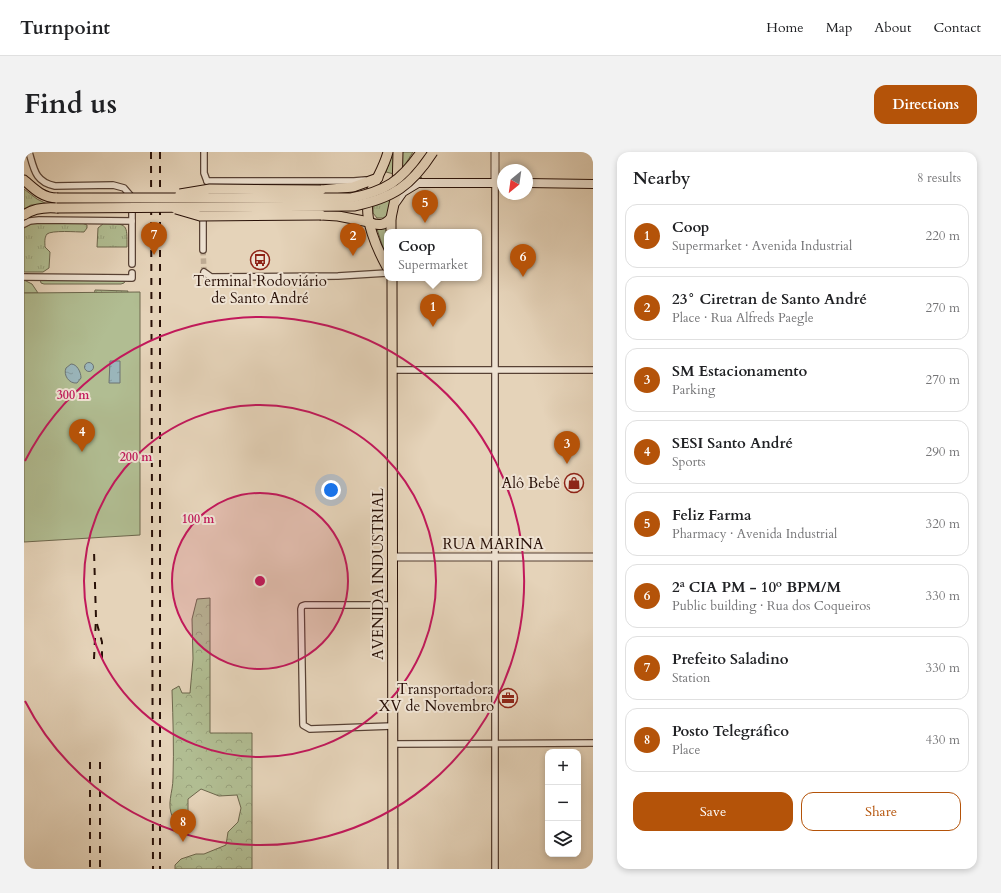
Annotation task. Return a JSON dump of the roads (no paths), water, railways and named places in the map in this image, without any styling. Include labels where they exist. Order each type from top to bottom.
[{"type":"main road","points":[[384,260],[369,222],[368,204],[388,152]]},
{"type":"main road","points":[[391,229],[391,218],[396,202],[398,152]]},
{"type":"main road","points":[[24,215],[39,208],[57,203],[351,198],[379,191],[390,185],[403,175],[422,152]]},
{"type":"main road","points":[[165,202],[354,206],[382,199],[395,193],[408,183],[432,152]]},
{"type":"main road","points":[[165,202],[192,191],[210,189],[321,190],[353,188],[378,178],[390,177],[397,182]]},
{"type":"main road","points":[[24,180],[41,194],[57,203]]},
{"type":"main road","points":[[396,202],[403,192],[418,184],[497,183]]},
{"type":"main road","points":[[533,183],[593,184]]},
{"type":"main road","points":[[165,202],[200,216],[321,215],[338,216],[379,225],[383,225],[391,218]]},
{"type":"main road","name":"AVENIDA INDUSTRIAL","points":[[392,281],[393,869]]},
{"type":"street","points":[[28,152],[37,176],[50,185],[114,186],[124,188],[130,194],[132,199],[132,264]]},
{"type":"street","points":[[204,152],[204,172],[207,181]]},
{"type":"street","points":[[495,152],[497,168]]},
{"type":"street","points":[[207,181],[354,181],[378,178]]},
{"type":"street","points":[[203,250],[203,189],[207,181]]},
{"type":"street","points":[[496,869],[495,370],[499,200]]},
{"type":"street","points":[[24,224],[30,221],[39,220],[132,221]]},
{"type":"street","points":[[204,272],[211,277],[338,276],[384,273]]},
{"type":"street","points":[[24,277],[132,278],[132,273]]},
{"type":"street","points":[[392,370],[593,370]]},
{"type":"street","name":"RUA MARINA","points":[[392,557],[593,557]]},
{"type":"street","points":[[392,605],[305,605],[302,606],[301,609],[302,722],[305,727],[310,729],[392,726]]},
{"type":"street","points":[[393,744],[593,743]]},
{"type":"water","points":[[110,361],[120,361],[120,383],[109,383]]},
{"type":"water","points":[[87,363],[91,363],[93,367],[91,371],[87,371],[85,369],[85,365]]},
{"type":"water","points":[[71,364],[77,367],[80,373],[81,378],[77,383],[69,381],[65,373],[66,368]]},
{"type":"tunnel","points":[[203,250],[204,272]]},
{"type":"railway","points":[[151,152],[153,869]]},
{"type":"railway","points":[[160,152],[160,869]]},
{"type":"railway","points":[[94,551],[96,618],[94,659]]},
{"type":"railway","points":[[97,624],[102,642],[102,659]]},
{"type":"railway","points":[[90,762],[90,869]]},
{"type":"railway","points":[[100,762],[100,869]]},
{"type":"place","name":"Feliz Farma","points":[[425,223]]},
{"type":"place","name":"Prefeito Saladino","points":[[154,255]]},
{"type":"place","name":"23° Ciretran de Santo André","points":[[353,256]]},
{"type":"place","name":"Terminal Rodoviário de Santo André","points":[[260,260]]},
{"type":"place","name":"2ª CIA PM - 10º BPM/M","points":[[523,277]]},
{"type":"place","name":"Coop","points":[[433,327]]},
{"type":"place","name":"SESI Santo André","points":[[82,452]]},
{"type":"place","name":"SM Estacionamento","points":[[567,464]]},
{"type":"place","name":"Alô Bebê","points":[[574,483]]},
{"type":"place","name":"Transportadora XV de Novembro","points":[[508,698]]},
{"type":"place","name":"Posto Telegráfico","points":[[183,842]]}]
